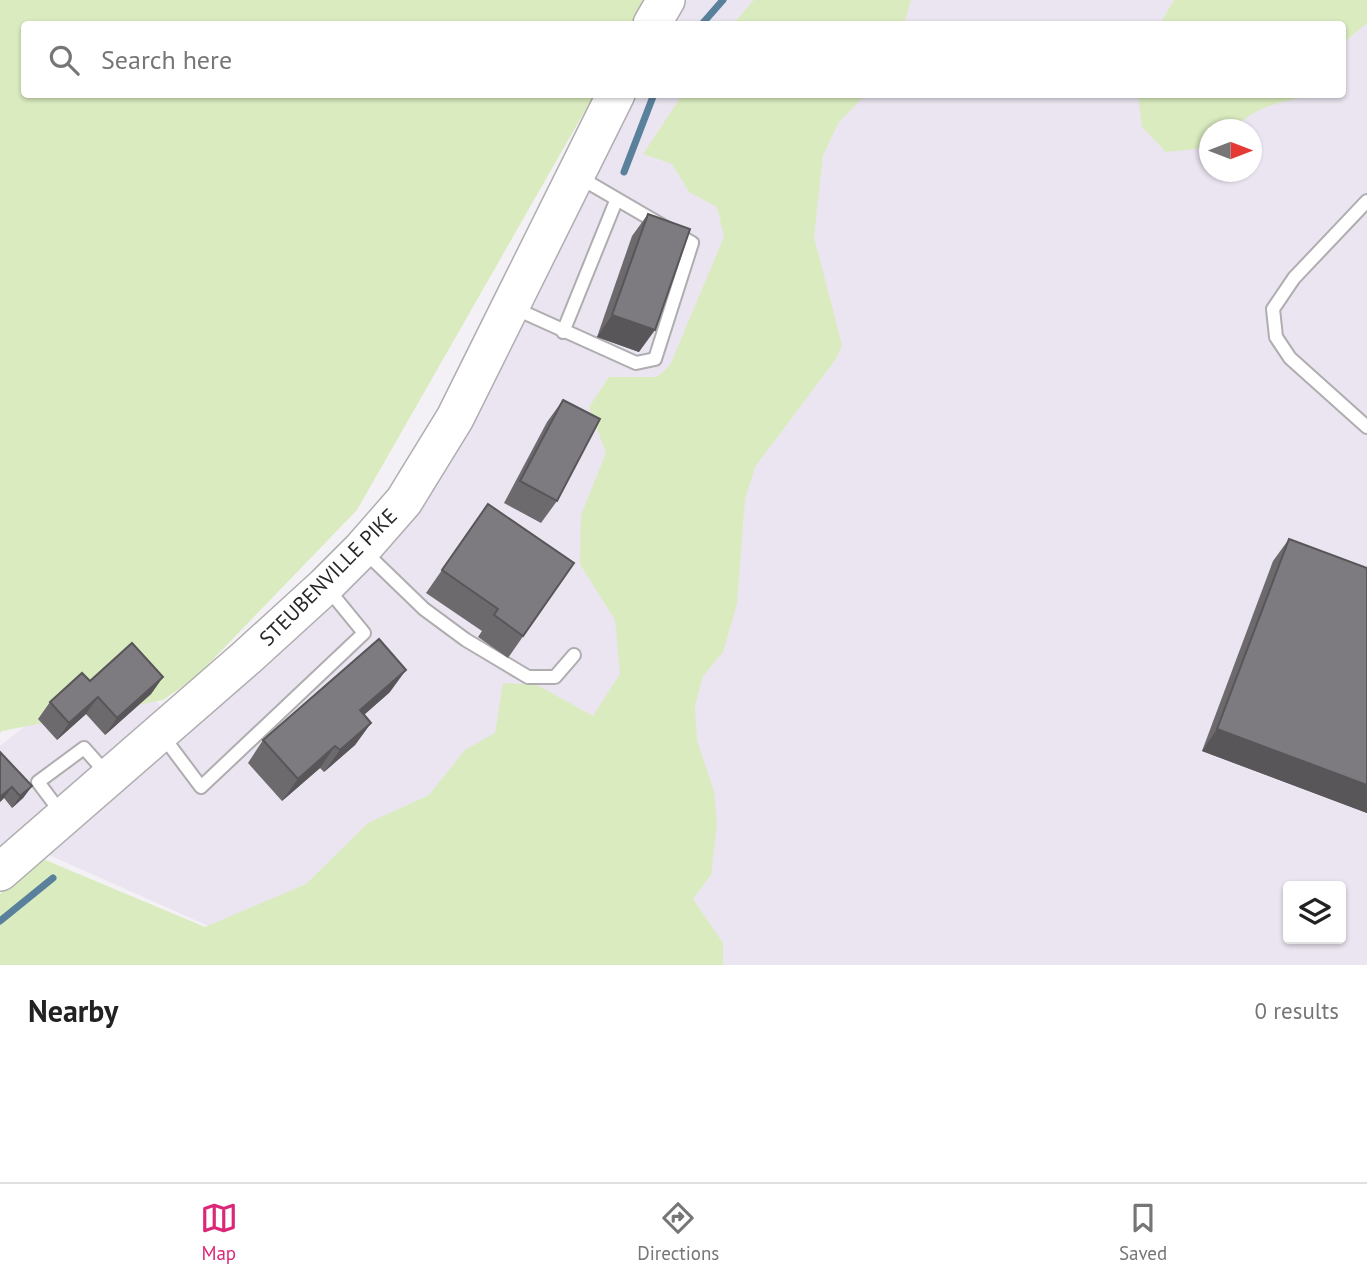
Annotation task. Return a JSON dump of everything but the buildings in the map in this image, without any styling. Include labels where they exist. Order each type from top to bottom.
[{"type":"main road","points":[[654,21],[666,0]]},
{"type":"main road","name":"STEUBENVILLE PIKE","points":[[0,872],[325,586],[404,501],[430,462],[511,307],[614,98]]},
{"type":"lane","points":[[511,307],[636,363],[655,359],[691,243],[575,175]]},
{"type":"lane","points":[[563,332],[616,201]]},
{"type":"lane","points":[[1367,201],[1294,278],[1273,309],[1276,337],[1290,358],[1367,427]]},
{"type":"lane","points":[[362,549],[424,609],[466,640],[528,677],[555,677],[574,655]]},
{"type":"lane","points":[[161,733],[201,787],[364,632],[325,586]]},
{"type":"shaded area","points":[[666,0],[1367,0],[1367,965],[296,965],[29,846],[362,549],[614,98],[1346,98],[1346,21],[654,21]]},
{"type":"shaded area","points":[[115,655],[163,709],[0,850],[0,746]]},
{"type":"green space","points":[[0,0],[648,0],[636,21],[21,21],[21,98],[592,98],[357,510],[195,678],[163,700],[0,733]]},
{"type":"green space","points":[[754,0],[911,0],[905,21],[736,21]]},
{"type":"green space","points":[[1174,0],[1367,0],[1367,23],[1346,40],[1346,21],[1162,21]]},
{"type":"green space","points":[[680,98],[862,98],[839,122],[823,155],[814,237],[842,345],[836,359],[755,467],[745,499],[737,604],[723,652],[703,676],[695,705],[697,741],[714,791],[717,824],[711,875],[693,899],[723,943],[723,965],[0,965],[0,894],[43,859],[205,927],[306,884],[368,823],[429,795],[465,750],[495,733],[503,683],[537,685],[593,716],[620,674],[615,620],[580,564],[581,515],[606,453],[589,407],[609,377],[657,377],[670,365],[724,237],[717,207],[689,192],[672,164],[643,154]]},
{"type":"green space","points":[[1138,98],[1299,98],[1274,104],[1245,119],[1199,119],[1199,148],[1166,152],[1142,127]]},
{"type":"waterway","points":[[705,21],[723,0]]},
{"type":"waterway","points":[[624,172],[652,98]]},
{"type":"waterway","points":[[0,921],[53,878]]}]
